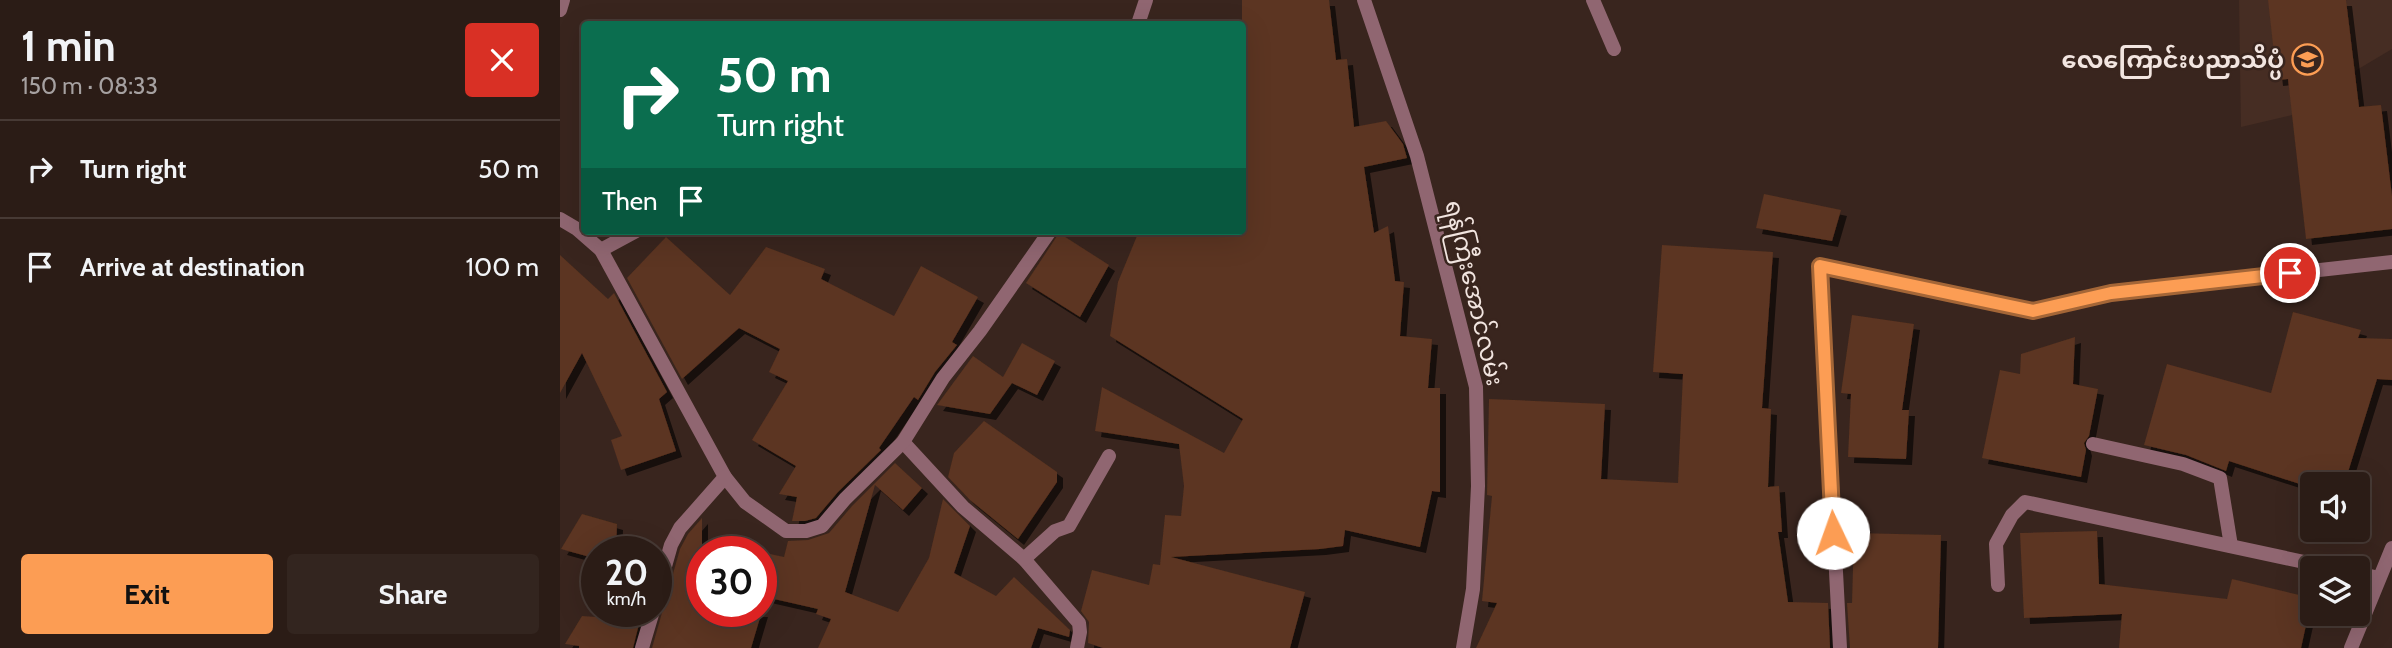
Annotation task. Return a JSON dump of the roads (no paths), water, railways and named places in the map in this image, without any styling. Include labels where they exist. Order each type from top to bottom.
[{"type":"street","points":[[560,10],[563,0]]},
{"type":"street","points":[[1139,21],[1146,0]]},
{"type":"street","name":"ရန်ကြီးအောင်လမ်း","points":[[1364,0],[1418,156],[1476,387],[1478,486],[1473,589],[1463,648]]},
{"type":"street","points":[[1593,0],[1614,49]]},
{"type":"street","points":[[560,219],[581,232]]},
{"type":"street","points":[[584,235],[601,250],[725,477],[744,502],[786,531],[806,531],[822,526],[845,499],[903,442],[943,378],[981,331],[1047,235]]},
{"type":"street","points":[[601,250],[629,235]]},
{"type":"street","points":[[1840,648],[1820,266],[2033,311],[2111,293],[2392,262]]},
{"type":"street","points":[[903,442],[963,507],[1024,559],[1079,623],[1077,648]]},
{"type":"street","points":[[2093,444],[2183,464],[2220,478],[2231,546]]},
{"type":"street","points":[[1024,559],[1055,531],[1069,526],[1109,456]]},
{"type":"street","points":[[672,543],[680,528],[725,477]]},
{"type":"street","points":[[1998,585],[1996,544],[2012,515],[2025,502],[2300,561]]},
{"type":"street","points":[[2351,648],[2392,548]]},
{"type":"street","points":[[2370,576],[2379,578]]},
{"type":"street","points":[[642,648],[648,627]]},
{"type":"place","name":"လေကြောင်းပညာသိပ္ပံ","points":[[2307,60]]}]
